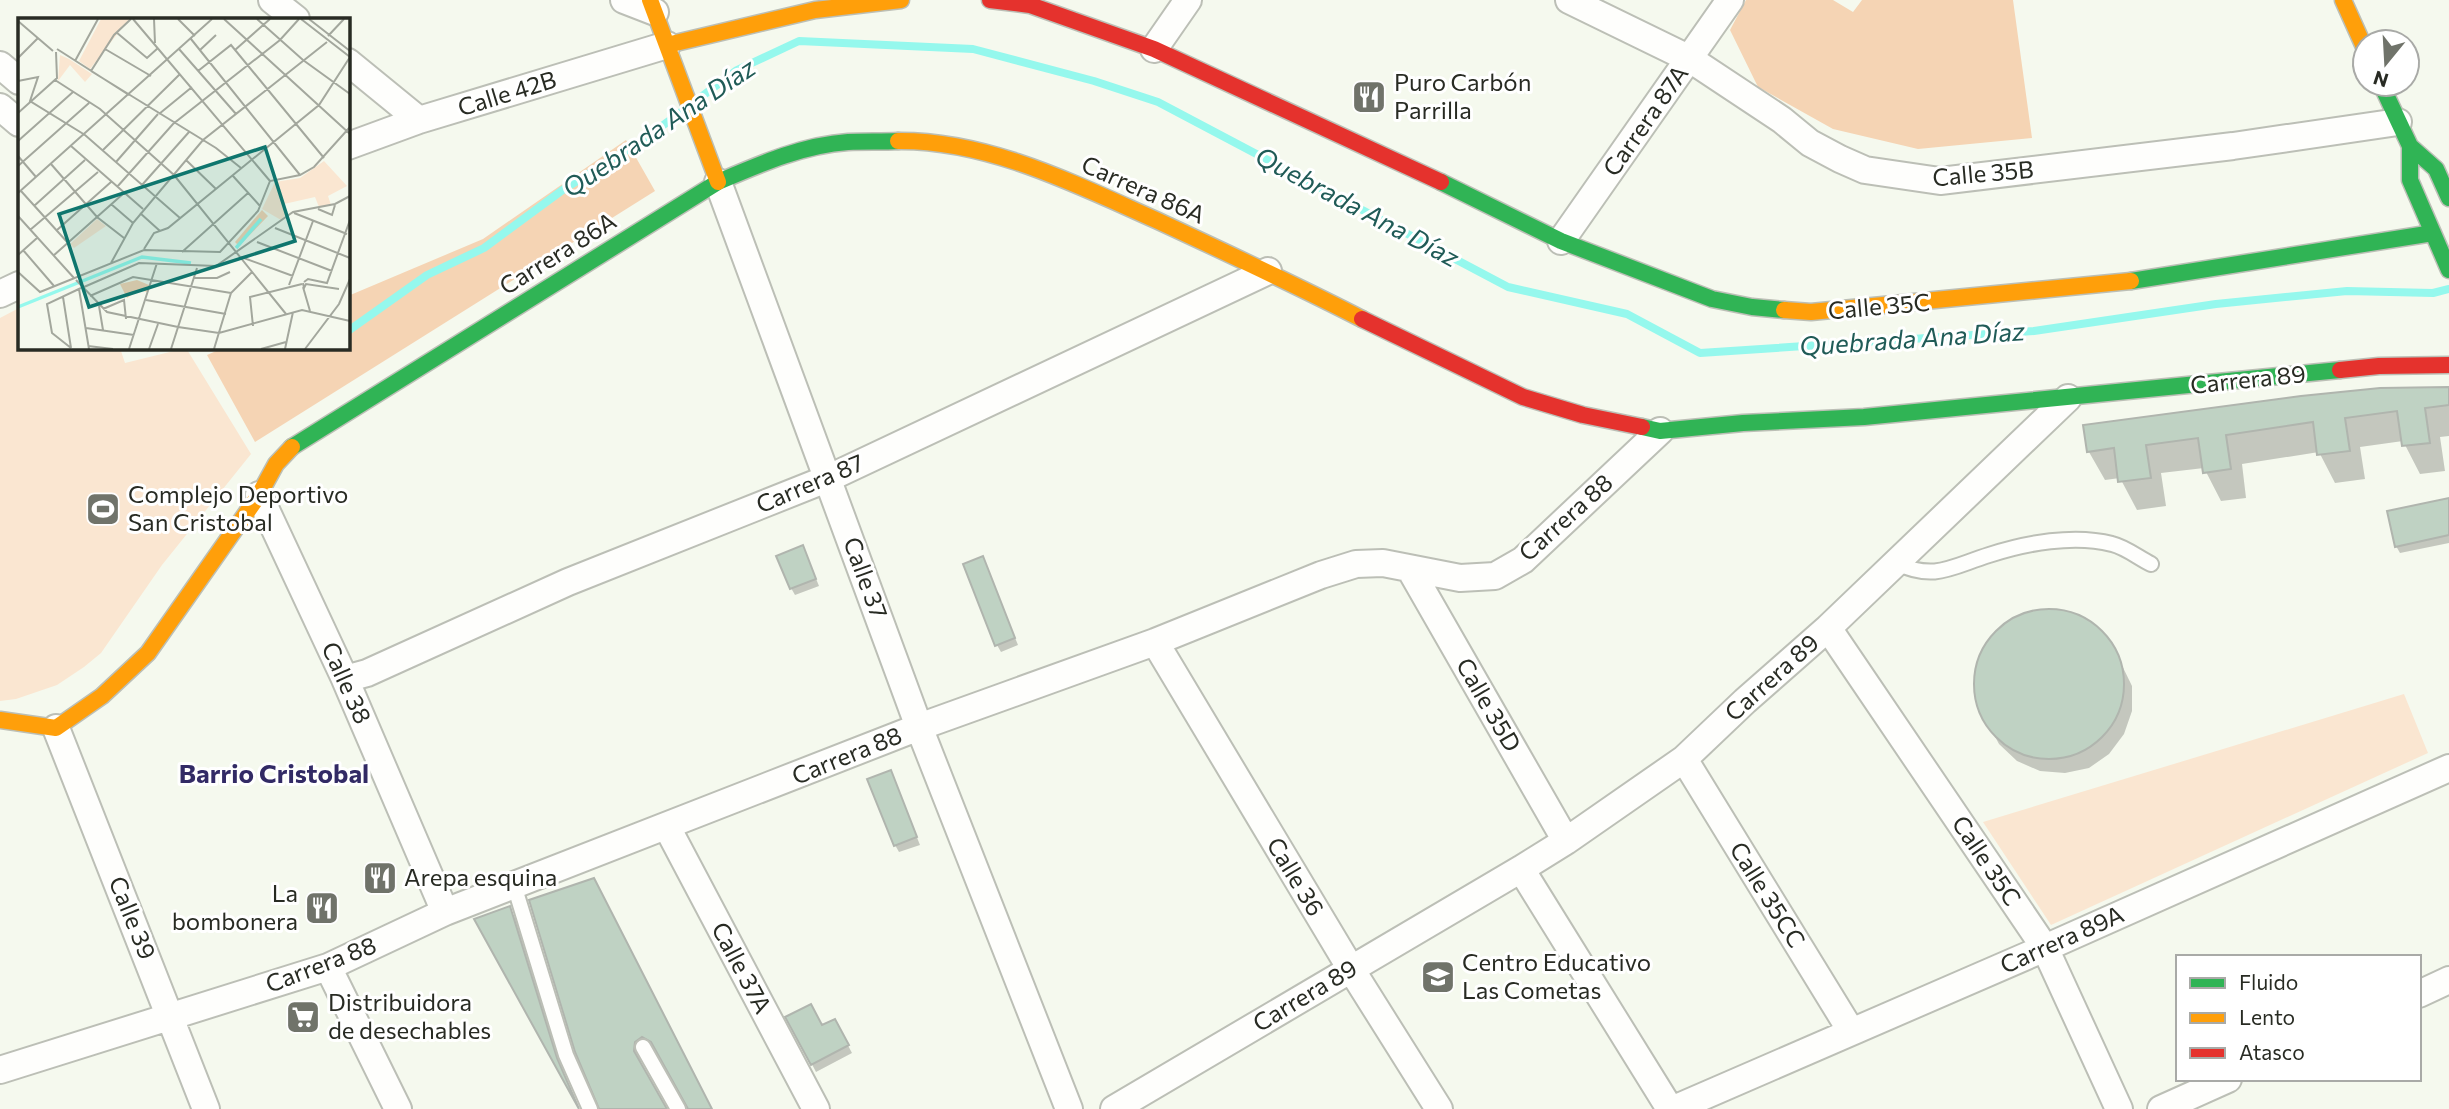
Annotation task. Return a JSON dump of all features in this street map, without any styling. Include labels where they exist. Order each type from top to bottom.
[{"type":"street","points":[[272,0],[295,18]]},
{"type":"street","points":[[624,0],[653,6]]},
{"type":"street","points":[[671,56],[815,10],[901,0]]},
{"type":"street","points":[[990,0],[1030,5],[1154,49],[1188,0]]},
{"type":"street","name":"Calle 35B","points":[[1569,0],[1690,59],[1782,120],[1811,143],[1865,170],[1940,181],[2233,146],[2404,134]]},
{"type":"street","name":"Carrera 87A","points":[[1561,241],[1730,0]]},
{"type":"street","points":[[2343,0],[2356,28]]},
{"type":"street","name":"Calle 37","points":[[653,6],[919,727],[1069,1109]]},
{"type":"street","name":"Calle 35C","points":[[1154,49],[1481,200],[1561,241],[1712,299],[1752,307],[1811,312],[2109,284],[2433,233]]},
{"type":"street","name":"Calle 42B","points":[[350,145],[419,120],[671,56]]},
{"type":"street","points":[[350,64],[419,120]]},
{"type":"street","points":[[0,65],[18,80]]},
{"type":"street","points":[[2387,98],[2404,134],[2435,169],[2449,198]]},
{"type":"street","points":[[0,107],[18,121]]},
{"type":"street","points":[[2404,134],[2410,180],[2449,270]]},
{"type":"street","name":"Carrera 86A","points":[[56,728],[102,696],[148,653],[259,495],[276,464],[289,449],[719,182],[764,162],[806,149],[847,142],[918,141],[951,146],[1013,161],[1083,187],[1268,271]]},
{"type":"street","points":[[1268,271],[1522,397],[1583,415],[1660,431],[2068,398]]},
{"type":"street","name":"Carrera 87","points":[[345,680],[367,673],[568,582],[828,478],[1268,271]]},
{"type":"street","points":[[0,294],[18,285]]},
{"type":"street","name":"Carrera 89","points":[[1114,1109],[1521,869],[1684,759],[1828,628],[2068,398],[2379,366],[2449,365]]},
{"type":"street","name":"Carrera 88","points":[[0,1070],[328,967],[445,912],[919,727],[1155,642],[1321,575],[1356,564],[1383,563],[1460,578],[1495,576],[1522,561],[1660,431]]},
{"type":"street","name":"Calle 38","points":[[259,495],[345,680],[445,912]]},
{"type":"street","name":"Calle 35D","points":[[1410,569],[1566,841]]},
{"type":"street","name":"Calle 35C","points":[[1828,628],[2045,948],[2119,1109]]},
{"type":"street","name":"Calle 36","points":[[1155,642],[1350,969],[1439,1109]]},
{"type":"street","points":[[0,720],[56,728]]},
{"type":"street","name":"Calle 39","points":[[56,728],[206,1109]]},
{"type":"street","name":"Calle 35CC","points":[[1684,759],[1851,1031]]},
{"type":"street","name":"Carrera 89A","points":[[1672,1109],[2045,948],[2449,768]]},
{"type":"street","name":"Calle 37A","points":[[667,827],[816,1109]]},
{"type":"street","points":[[1521,869],[1672,1109]]},
{"type":"street","points":[[328,967],[398,1109]]},
{"type":"street","points":[[2421,993],[2449,980]]},
{"type":"street","points":[[2161,1109],[2224,1081]]},
{"type":"lane","points":[[1896,563],[1915,571],[1935,573],[1991,554],[2059,539],[2113,544],[2151,564]]},
{"type":"lane","points":[[514,885],[566,1055],[590,1109]]},
{"type":"lane","points":[[643,1047],[678,1109]]},
{"type":"shaded area","points":[[1746,0],[1833,0],[1853,12],[1862,0],[2013,0],[2032,138],[1918,149],[1833,129],[1758,87],[1730,30]]},
{"type":"shaded area","points":[[626,140],[655,191],[255,442],[207,355],[218,350],[350,350],[350,295],[483,239]]},
{"type":"shaded area","name":"Complejo Deportivo San Cristobal","points":[[18,309],[18,350],[121,350],[125,363],[187,350],[251,454],[162,565],[101,653],[57,685],[16,699],[0,701],[0,318]]},
{"type":"shaded area","points":[[2404,694],[2428,753],[2051,925],[1983,822]]},
{"type":"building","points":[[2449,387],[2449,405],[2425,408],[2430,443],[2402,446],[2397,411],[2345,418],[2350,451],[2317,455],[2313,422],[2226,435],[2231,469],[2203,473],[2198,438],[2146,445],[2151,478],[2118,482],[2114,448],[2087,452],[2083,425],[2301,396],[2380,388]]},
{"type":"building","points":[[2449,498],[2449,535],[2395,547],[2387,511]]},
{"type":"building","points":[[803,545],[816,579],[790,589],[776,556]]},
{"type":"building","points":[[983,556],[1015,638],[995,646],[963,564]]},
{"type":"building","points":[[2049,609],[2078,615],[2091,621],[2102,631],[2112,642],[2118,655],[2124,684],[2118,713],[2112,726],[2102,737],[2091,747],[2078,753],[2049,759],[2020,753],[2007,747],[1996,737],[1986,726],[1980,713],[1974,684],[1980,655],[1986,642],[1996,631],[2007,621],[2020,615]]},
{"type":"building","points":[[891,770],[917,837],[894,846],[867,779]]},
{"type":"building","points":[[594,878],[712,1109],[688,1109],[651,1042],[642,1037],[635,1042],[634,1051],[667,1109],[599,1109],[575,1052],[529,900]]},
{"type":"building","points":[[510,906],[557,1058],[579,1109],[474,919]]},
{"type":"building","points":[[811,1004],[822,1025],[835,1019],[849,1045],[811,1065],[785,1017]]},
{"type":"waterway","name":"Quebrada Ana Díaz","points":[[697,100],[737,70],[799,41],[973,49],[1094,81],[1158,102],[1508,287],[1627,314],[1700,353],[2034,331],[2216,304],[2347,291],[2433,293],[2449,289]]},
{"type":"waterway","name":"Quebrada Ana Díaz","points":[[350,330],[427,275],[484,248],[564,189],[643,140],[681,112]]},
{"type":"traffic: fast","points":[[2388,98],[2410,146],[2436,169],[2449,198]]},
{"type":"traffic: fast","points":[[292,447],[718,182],[766,162],[815,147],[848,142],[898,141]]},
{"type":"traffic: fast","points":[[2410,146],[2410,180],[2449,270]]},
{"type":"traffic: fast","points":[[1441,182],[1561,241],[1712,299],[1784,310]]},
{"type":"traffic: fast","points":[[2131,281],[2433,233]]},
{"type":"traffic: fast","points":[[1642,427],[1660,431],[1743,423],[1864,417],[2340,370]]},
{"type":"traffic: slow","points":[[650,0],[718,182]]},
{"type":"traffic: slow","points":[[667,45],[815,10],[901,0]]},
{"type":"traffic: slow","points":[[2343,0],[2356,28]]},
{"type":"traffic: slow","points":[[898,141],[965,148],[998,156],[1063,179],[1208,244],[1362,319]]},
{"type":"traffic: slow","points":[[1784,310],[1811,312],[2131,281]]},
{"type":"traffic: slow","points":[[0,720],[56,728],[102,696],[148,653],[259,495],[276,464],[292,447]]},
{"type":"traffic: jam","points":[[990,0],[1030,5],[1154,49],[1441,182]]},
{"type":"traffic: jam","points":[[1362,319],[1523,397],[1583,415],[1642,427]]},
{"type":"traffic: jam","points":[[2340,370],[2379,366],[2449,365]]},
{"type":"place","name":"Puro Carbón Parrilla","points":[[1369,97]]},
{"type":"place","name":"Complejo Deportivo San Cristobal","points":[[103,509]]},
{"type":"place","name":"Arepa esquina","points":[[380,878]]},
{"type":"place","name":"La bombonera","points":[[322,908]]},
{"type":"place","name":"Centro Educativo Las Cometas","points":[[1438,977]]},
{"type":"place","name":"Distribuidora de desechables","points":[[303,1017]]},
{"type":"district","name":"Barrio Cristobal","points":[[274,774]]}]
